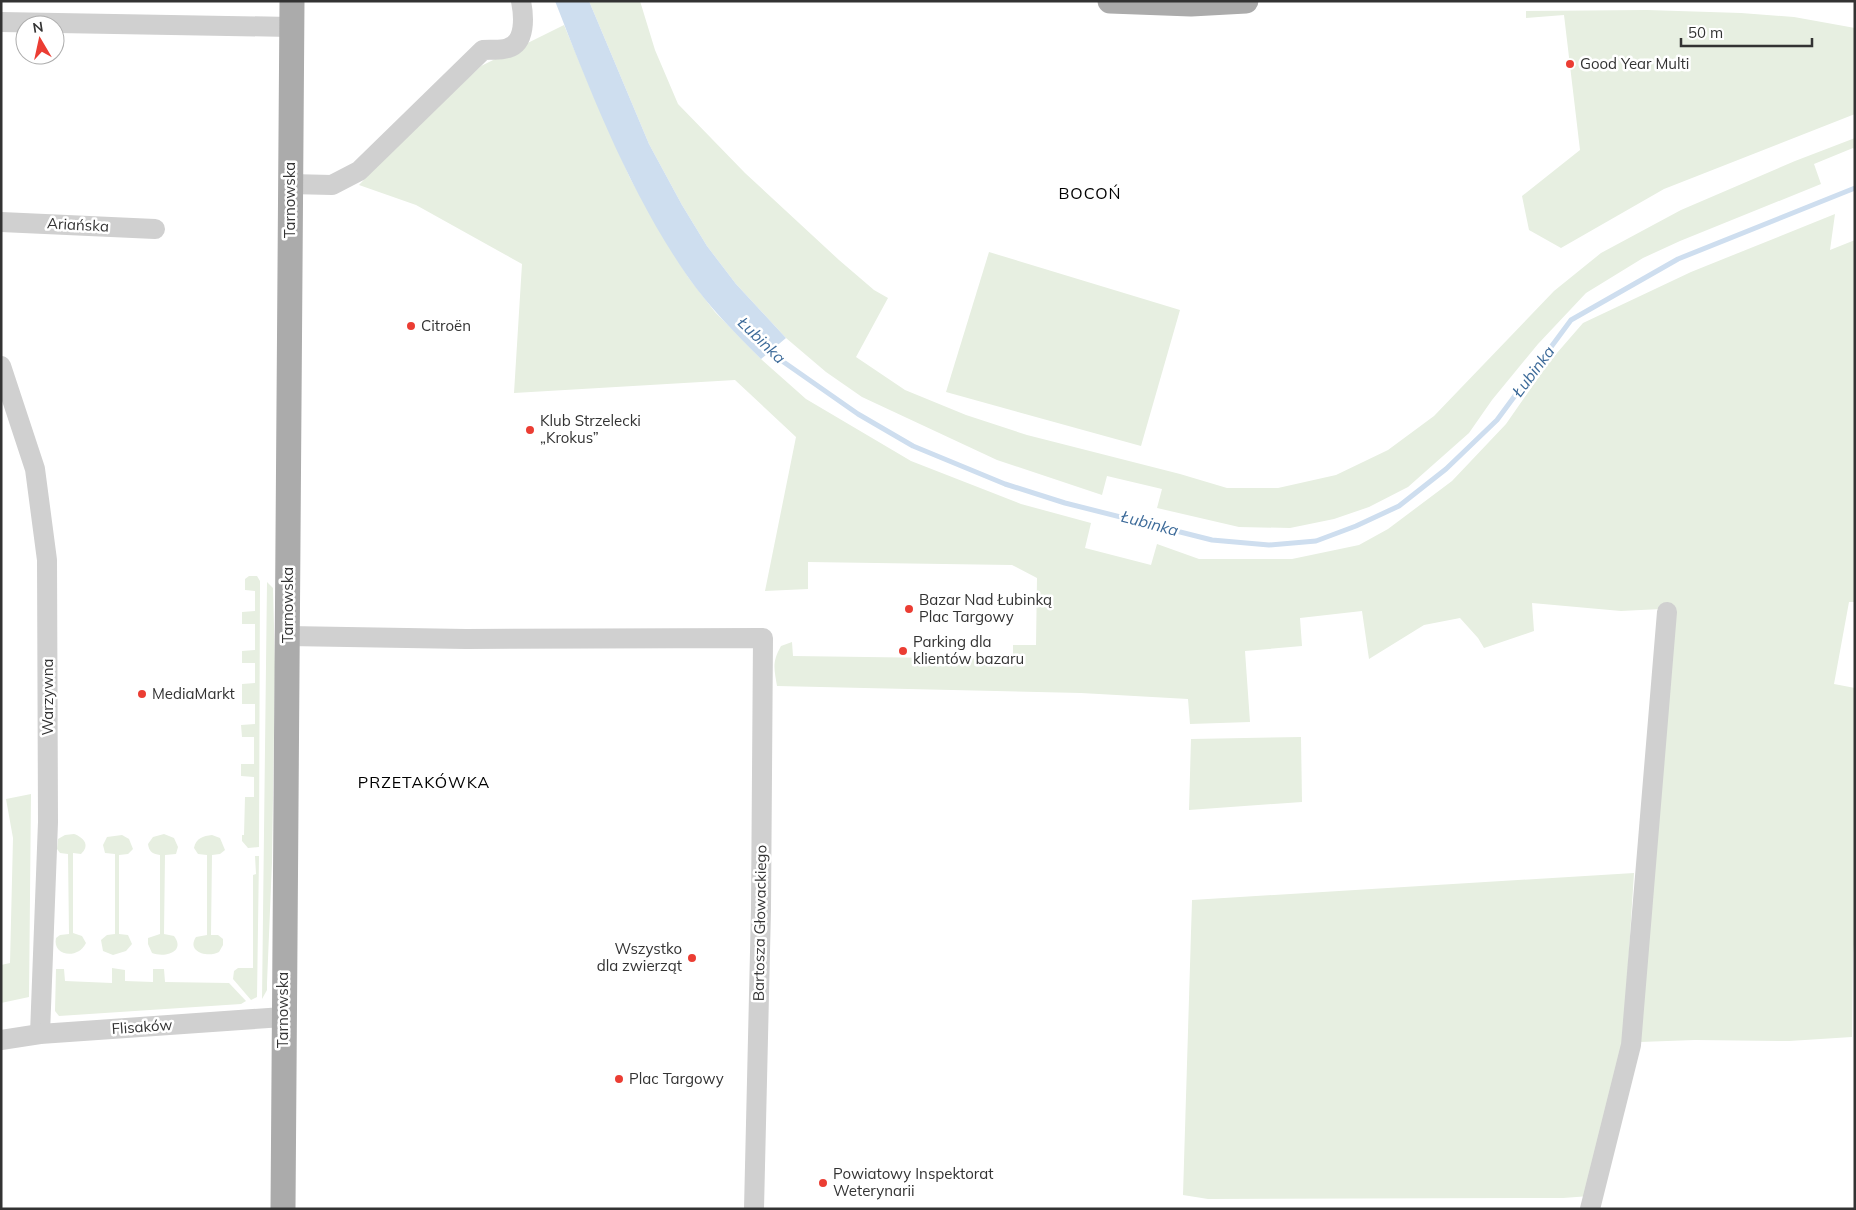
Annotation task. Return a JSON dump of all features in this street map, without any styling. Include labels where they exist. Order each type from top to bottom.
[{"type":"main road","name":"Tarnowska","points":[[282,1209],[292,1]]},
{"type":"main road","points":[[1110,1],[1191,4],[1246,1]]},
{"type":"street","points":[[290,184],[332,185],[360,171],[483,50],[503,50],[517,43],[523,23],[521,1]]},
{"type":"street","points":[[1,22],[291,27]]},
{"type":"street","name":"Ariańska","points":[[1,222],[154,229]]},
{"type":"street","name":"Warzywna","points":[[1,366],[35,468],[47,560],[48,822],[40,1034]]},
{"type":"street","points":[[1590,1209],[1631,1045],[1667,612]]},
{"type":"street","name":"Bartosza Głowackiego","points":[[288,636],[466,639],[763,638],[754,1209]]},
{"type":"street","name":"Flisaków","points":[[1,1040],[40,1034],[283,1017]]},
{"type":"shaded area","points":[[589,1],[640,1],[655,50],[678,104],[745,173],[839,260],[874,290],[888,298],[856,357],[905,390],[966,415],[1027,435],[1227,488],[1278,488],[1336,475],[1388,450],[1434,416],[1554,291],[1601,253],[1681,210],[1795,161],[1855,138],[1855,150],[1853,148],[1814,164],[1821,184],[1643,258],[1586,293],[1538,344],[1492,400],[1469,433],[1408,487],[1369,507],[1334,519],[1290,528],[1239,527],[1157,508],[1162,489],[1107,476],[1102,495],[997,460],[862,397],[826,372],[786,338],[736,284],[707,246],[649,144]]},
{"type":"shaded area","points":[[1647,10],[1794,17],[1855,28],[1855,114],[1664,189],[1561,248],[1529,230],[1522,196],[1580,150],[1564,15],[1526,18],[1526,11]]},
{"type":"shaded area","points":[[564,25],[630,178],[665,239],[688,277],[715,312],[761,359],[806,399],[911,461],[1021,504],[1091,523],[1085,548],[1151,565],[1157,544],[1199,559],[1292,559],[1359,545],[1388,529],[1452,481],[1506,424],[1550,361],[1583,323],[1691,272],[1835,214],[1830,250],[1855,240],[1855,602],[1849,602],[1834,684],[1855,688],[1855,935],[1852,1037],[1789,1041],[1695,1040],[1640,1042],[1661,609],[1621,611],[1532,603],[1534,631],[1484,648],[1478,638],[1460,618],[1424,625],[1369,659],[1362,611],[1300,618],[1302,646],[1245,651],[1250,722],[1190,724],[1188,699],[1081,693],[777,686],[776,656],[781,646],[792,642],[793,656],[1013,659],[1013,645],[1036,645],[1037,578],[1012,565],[808,562],[808,589],[765,591],[796,437],[735,380],[514,393],[522,264],[416,205],[359,185],[397,145],[481,66]]},
{"type":"shaded area","points":[[989,252],[1180,310],[1141,446],[946,392]]},
{"type":"shaded area","points":[[249,576],[257,576],[260,581],[259,847],[248,848],[242,841],[242,835],[244,835],[245,797],[254,797],[254,777],[241,776],[241,764],[254,764],[254,737],[242,737],[241,725],[255,724],[255,704],[242,704],[242,684],[255,683],[255,663],[242,663],[242,651],[255,650],[255,624],[242,624],[242,612],[255,611],[255,591],[245,590],[245,579]]},
{"type":"shaded area","points":[[267,582],[273,588],[275,666],[272,862],[267,990],[262,999]]},
{"type":"shaded area","points":[[1301,737],[1302,802],[1189,810],[1191,739]]},
{"type":"shaded area","points":[[31,794],[29,997],[1,1003],[1,965],[10,963],[13,838],[6,799]]},
{"type":"shaded area","points":[[74,834],[83,839],[86,845],[81,854],[73,853],[73,933],[82,936],[86,943],[77,952],[66,954],[58,949],[56,938],[60,935],[69,934],[68,854],[60,853],[57,849],[58,839],[65,835]]},
{"type":"shaded area","points":[[164,834],[174,838],[178,847],[176,854],[165,855],[164,934],[174,936],[177,946],[176,950],[163,955],[152,953],[148,944],[148,938],[160,934],[160,855],[152,852],[148,844],[153,837]]},
{"type":"shaded area","points":[[122,835],[129,839],[133,849],[128,854],[119,855],[119,934],[128,935],[132,944],[126,951],[113,955],[103,951],[101,940],[107,935],[115,934],[115,854],[105,853],[103,845],[107,837]]},
{"type":"shaded area","points":[[212,835],[220,838],[225,850],[220,854],[212,855],[211,935],[218,935],[223,939],[223,945],[219,952],[204,954],[196,950],[194,942],[196,937],[207,935],[207,855],[198,854],[194,848],[200,838]]},
{"type":"shaded area","points":[[255,856],[259,856],[257,997],[251,1000],[233,979],[234,971],[238,968],[253,968],[253,875],[256,874]]},
{"type":"shaded area","points":[[1634,873],[1623,1046],[1590,1196],[1563,1198],[1208,1199],[1183,1195],[1192,900]]},
{"type":"shaded area","points":[[112,968],[125,970],[125,981],[153,982],[153,969],[164,969],[165,982],[229,983],[246,1001],[241,1004],[59,1016],[55,1011],[56,969],[64,969],[65,981],[112,983]]},
{"type":"water","points":[[555,1],[589,1],[649,144],[682,205],[707,246],[736,284],[786,338],[761,359],[696,288],[667,245],[648,212],[598,108]]},
{"type":"waterway","name":"Łubinka","points":[[766,347],[775,356],[858,414],[913,446],[1005,484],[1065,503],[1212,540],[1269,545],[1316,541],[1356,526],[1399,506],[1446,469],[1497,420],[1571,320],[1678,259],[1855,188]]},
{"type":"place","name":"Good Year Multi","points":[[1570,64]]},
{"type":"place","name":"Citroën","points":[[411,326]]},
{"type":"place","name":"Klub Strzelecki „Krokus”","points":[[530,430]]},
{"type":"place","name":"Bazar Nad Łubinką Plac Targowy","points":[[909,609]]},
{"type":"place","name":"Parking dla klientów bazaru","points":[[903,651]]},
{"type":"place","name":"MediaMarkt","points":[[142,694]]},
{"type":"place","name":"Wszystko dla zwierząt","points":[[692,958]]},
{"type":"place","name":"Plac Targowy","points":[[619,1079]]},
{"type":"place","name":"Powiatowy Inspektorat Weterynarii","points":[[823,1183]]},
{"type":"district","name":"BOCOŃ","points":[[1090,193]]},
{"type":"district","name":"PRZETAKÓWKA","points":[[424,782]]}]
